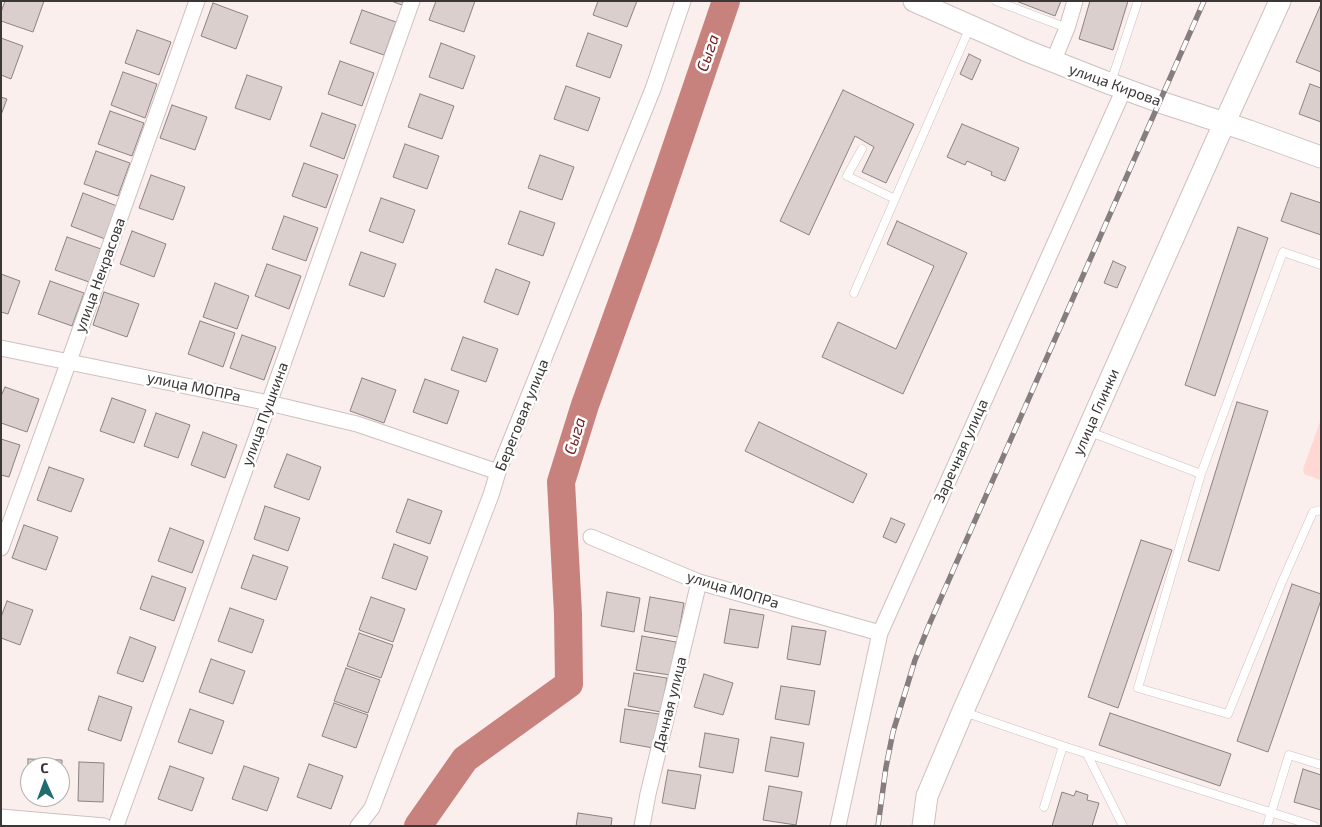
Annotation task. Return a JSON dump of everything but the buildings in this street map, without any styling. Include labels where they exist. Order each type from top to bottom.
[{"type":"main road","name":"улица Кирова","points":[[914,1],[1054,62],[1117,87],[1321,157]]},
{"type":"main road","name":"улица Глинки","points":[[923,826],[927,796],[962,711],[1280,1]]},
{"type":"street","name":"улица Некрасова","points":[[1,548],[197,1]]},
{"type":"street","name":"улица Пушкина","points":[[116,826],[412,1]]},
{"type":"street","name":"Береговая улица","points":[[358,826],[372,808],[491,495],[498,472],[653,89],[683,1]]},
{"type":"street","points":[[1054,62],[1075,1]]},
{"type":"street","name":"Заречная улица","points":[[838,826],[880,633],[1117,87]]},
{"type":"street","name":"улица МОПРа","points":[[1,348],[269,403],[357,424],[498,472]]},
{"type":"street","name":"улица МОПРа","points":[[591,537],[699,582],[880,633]]},
{"type":"street","name":"Дачная улица","points":[[642,826],[699,582]]},
{"type":"street","points":[[1,817],[104,826]]},
{"type":"lane","points":[[996,1],[1067,28]]},
{"type":"lane","points":[[1117,87],[1138,1]]},
{"type":"lane","points":[[854,293],[970,26]]},
{"type":"lane","points":[[862,149],[847,176],[894,199]]},
{"type":"lane","points":[[1321,264],[1283,252],[1200,474],[1138,688],[1228,714],[1313,512],[1321,510]]},
{"type":"lane","points":[[1088,432],[1200,474]]},
{"type":"lane","points":[[962,711],[1063,746],[1314,826]]},
{"type":"lane","points":[[1044,807],[1063,746]]},
{"type":"lane","points":[[1088,754],[1123,826]]},
{"type":"lane","points":[[1266,826],[1288,755],[1321,765]]},
{"type":"shaded area","points":[[1321,419],[1321,480],[1304,474],[1303,469]]},
{"type":"waterway","name":"Сыга","points":[[418,826],[465,759],[569,684],[568,614],[561,482],[585,405],[646,236],[726,1]]},
{"type":"railway","points":[[878,826],[893,732],[915,660],[1204,1]]}]
